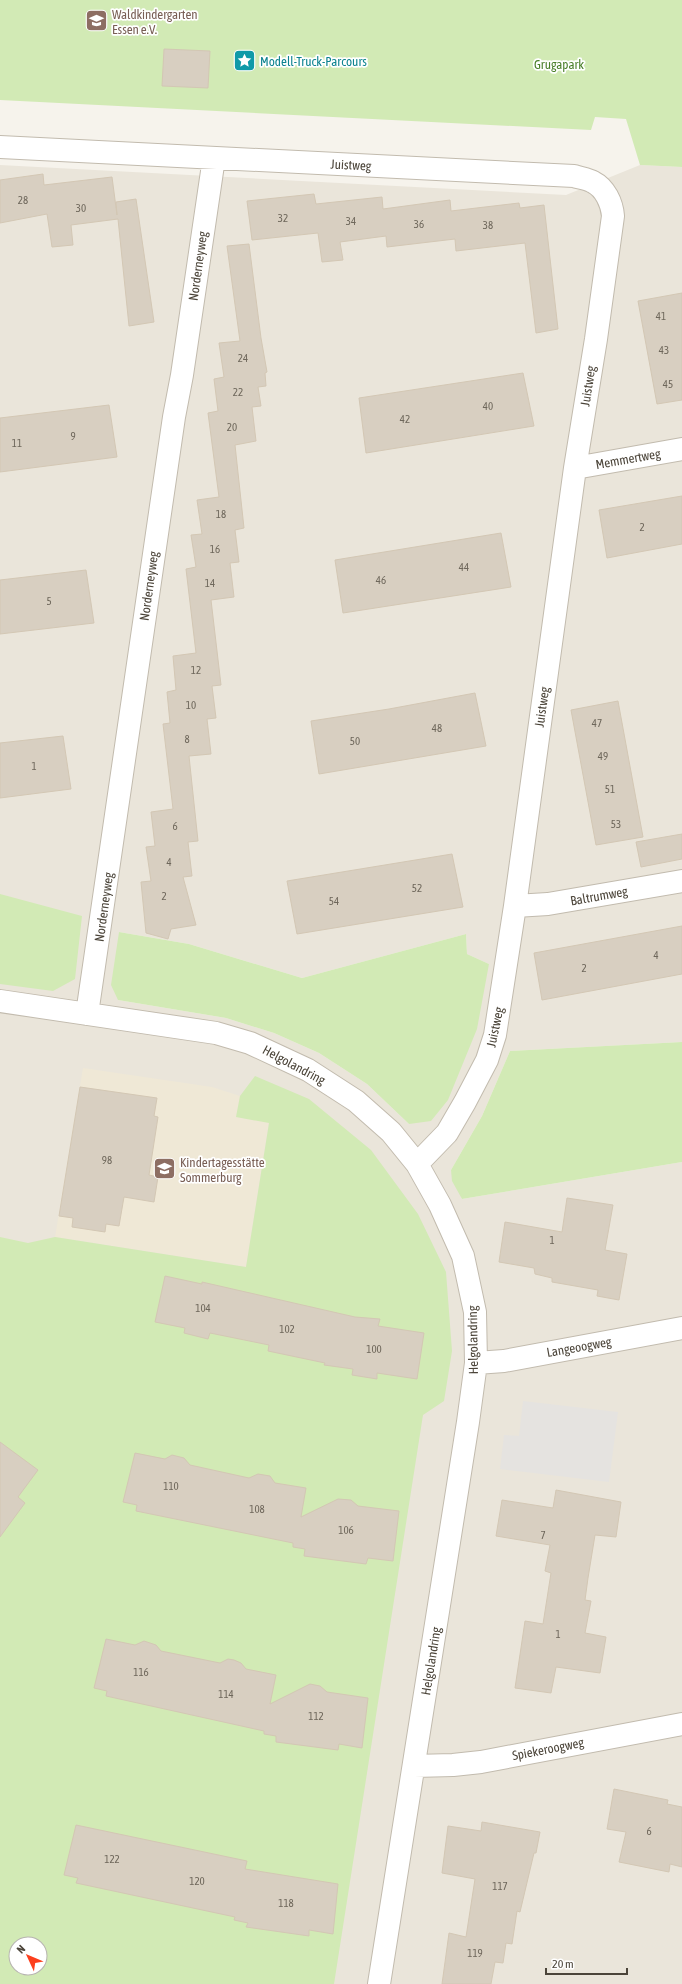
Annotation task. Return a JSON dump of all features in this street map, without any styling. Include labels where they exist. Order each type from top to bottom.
[{"type":"street","name":"Juistweg","points":[[0,147],[574,176],[593,182],[604,192],[612,204],[613,216],[596,339],[575,468],[515,906],[495,1035],[487,1060],[447,1134],[417,1164]]},
{"type":"street","name":"Norderneyweg","points":[[87,1014],[174,417],[182,375],[214,158]]},
{"type":"street","name":"Memmertweg","points":[[575,468],[682,449]]},
{"type":"street","name":"Baltrumweg","points":[[515,906],[548,904],[682,881]]},
{"type":"street","name":"Helgolandring","points":[[0,1001],[216,1033],[250,1043],[308,1070],[356,1101],[391,1132],[417,1164],[440,1206],[462,1256],[475,1312],[476,1363],[457,1499],[379,1984]]},
{"type":"street","name":"Langeoogweg","points":[[476,1363],[504,1361],[682,1328]]},
{"type":"street","name":"Spiekeroogweg","points":[[414,1766],[453,1765],[481,1762],[682,1724]]},
{"type":"shaded area","points":[[0,165],[566,195],[640,165],[682,167],[682,1042],[510,1051],[482,1116],[451,1170],[462,1199],[682,1162],[682,1984],[0,1984]],"holes":[[[119,932],[189,944],[302,978],[466,934],[467,954],[489,964],[409,1124],[367,1084],[319,1053],[274,1033],[226,1018],[118,1000]]]},
{"type":"shaded area","name":"Kindertagesstätte Sommerburg","points":[[83,1068],[212,1087],[240,1096],[236,1117],[269,1122],[246,1267],[55,1237]]},
{"type":"shaded area","points":[[523,1401],[618,1412],[609,1482],[500,1469],[504,1435],[519,1436]]},
{"type":"green space","name":"Grugapark","points":[[0,0],[682,0],[682,167],[640,165],[626,119],[595,117],[591,130],[0,100]]},
{"type":"green space","points":[[0,894],[82,916],[75,979],[53,991],[0,984]]},
{"type":"green space","points":[[119,932],[189,944],[302,978],[466,934],[467,954],[489,964],[477,1029],[448,1100],[431,1121],[409,1124],[367,1084],[319,1053],[274,1033],[226,1018],[118,1000],[111,985]]},
{"type":"green space","points":[[682,1042],[682,1162],[462,1199],[452,1181],[451,1170],[482,1116],[510,1051]]},
{"type":"green space","points":[[255,1076],[309,1099],[371,1150],[418,1214],[446,1272],[452,1351],[444,1401],[423,1415],[334,1984],[0,1984],[0,1237],[28,1243],[55,1237],[246,1267],[269,1123],[236,1117],[240,1096]]},
{"type":"building","points":[[164,49],[210,51],[208,88],[162,86]]},
{"type":"building","points":[[43,174],[44,185],[112,177],[117,215],[116,202],[136,199],[154,322],[129,326],[118,219],[71,225],[73,245],[52,247],[47,214],[0,223],[0,180]]},
{"type":"building","points":[[314,194],[316,204],[382,197],[383,209],[450,200],[451,211],[519,203],[520,208],[544,205],[558,329],[536,333],[525,243],[456,251],[455,239],[387,247],[386,236],[340,242],[343,260],[322,262],[318,233],[252,240],[247,201]]},
{"type":"building","points":[[249,244],[261,338],[267,372],[265,373],[266,386],[258,387],[261,406],[252,407],[256,441],[235,445],[244,528],[235,530],[239,562],[230,563],[234,597],[211,600],[221,685],[212,686],[216,718],[207,719],[211,754],[189,756],[198,841],[188,842],[192,876],[183,877],[196,925],[171,929],[168,939],[146,933],[141,882],[151,881],[146,847],[155,846],[151,812],[173,809],[163,724],[170,723],[167,692],[176,690],[173,656],[196,653],[186,569],[196,567],[191,535],[202,534],[197,500],[219,497],[208,413],[218,411],[214,379],[224,377],[219,343],[240,341],[227,246]]},
{"type":"building","points":[[682,293],[682,400],[657,404],[638,301]]},
{"type":"building","points":[[523,373],[534,426],[366,453],[359,398]]},
{"type":"building","points":[[109,405],[117,457],[0,472],[0,418]]},
{"type":"building","points":[[682,496],[682,544],[607,558],[599,510]]},
{"type":"building","points":[[501,533],[511,587],[343,613],[335,560]]},
{"type":"building","points":[[86,570],[94,623],[0,634],[0,580]]},
{"type":"building","points":[[475,693],[486,746],[319,774],[311,721],[389,709]]},
{"type":"building","points":[[618,701],[643,837],[596,845],[571,710]]},
{"type":"building","points":[[63,736],[71,789],[0,798],[0,743]]},
{"type":"building","points":[[682,834],[682,859],[641,867],[636,842]]},
{"type":"building","points":[[452,854],[463,907],[297,934],[287,881]]},
{"type":"building","points":[[682,926],[682,974],[542,1000],[534,953]]},
{"type":"building","points":[[80,1087],[157,1098],[154,1116],[158,1117],[149,1175],[158,1177],[154,1202],[124,1197],[119,1226],[106,1224],[105,1232],[72,1227],[73,1218],[59,1216]]},
{"type":"building","points":[[567,1198],[613,1205],[605,1250],[627,1254],[619,1300],[597,1296],[598,1290],[552,1282],[552,1278],[535,1274],[534,1268],[499,1262],[505,1222],[562,1232]]},
{"type":"building","points":[[165,1276],[202,1284],[202,1282],[355,1317],[380,1319],[378,1326],[424,1333],[417,1379],[377,1373],[377,1379],[352,1375],[353,1369],[324,1365],[325,1363],[268,1351],[269,1345],[210,1333],[208,1339],[184,1333],[185,1328],[155,1322]]},
{"type":"building","points":[[0,1442],[38,1470],[18,1497],[25,1503],[0,1537]]},
{"type":"building","points":[[135,1453],[165,1459],[172,1455],[184,1458],[190,1465],[249,1478],[258,1474],[270,1476],[275,1483],[306,1488],[301,1517],[338,1499],[351,1500],[358,1506],[399,1511],[393,1561],[368,1558],[366,1564],[304,1556],[305,1549],[293,1547],[293,1543],[136,1511],[137,1505],[123,1502]]},
{"type":"building","points":[[556,1490],[621,1502],[616,1537],[595,1535],[585,1600],[591,1601],[585,1633],[606,1637],[600,1673],[556,1667],[551,1693],[515,1688],[525,1621],[543,1624],[551,1573],[545,1571],[550,1545],[496,1536],[502,1500],[553,1508]]},
{"type":"building","points":[[106,1639],[135,1645],[144,1641],[156,1645],[161,1651],[220,1663],[228,1659],[234,1660],[241,1663],[246,1669],[276,1675],[270,1704],[310,1684],[320,1686],[327,1692],[368,1698],[362,1748],[339,1744],[338,1750],[276,1742],[276,1736],[264,1734],[264,1731],[106,1696],[107,1691],[94,1688]]},
{"type":"building","points":[[614,1789],[668,1800],[667,1804],[682,1807],[682,1867],[670,1864],[669,1872],[619,1862],[626,1832],[607,1829]]},
{"type":"building","points":[[482,1822],[540,1832],[536,1853],[534,1853],[520,1912],[517,1911],[512,1944],[506,1943],[503,1963],[495,1962],[491,1984],[442,1984],[449,1933],[466,1937],[475,1879],[442,1873],[448,1826],[481,1831]]},
{"type":"building","points":[[76,1825],[247,1861],[245,1869],[338,1884],[333,1934],[309,1930],[309,1936],[246,1927],[248,1923],[234,1920],[235,1917],[76,1883],[78,1878],[64,1875]]},
{"type":"place","name":"Waldkindergarten Essen e.V.","points":[[96,21]]},
{"type":"place","name":"Modell-Truck-Parcours","points":[[245,61]]},
{"type":"place","name":"Kindertagesstätte Sommerburg","points":[[164,1169]]}]
